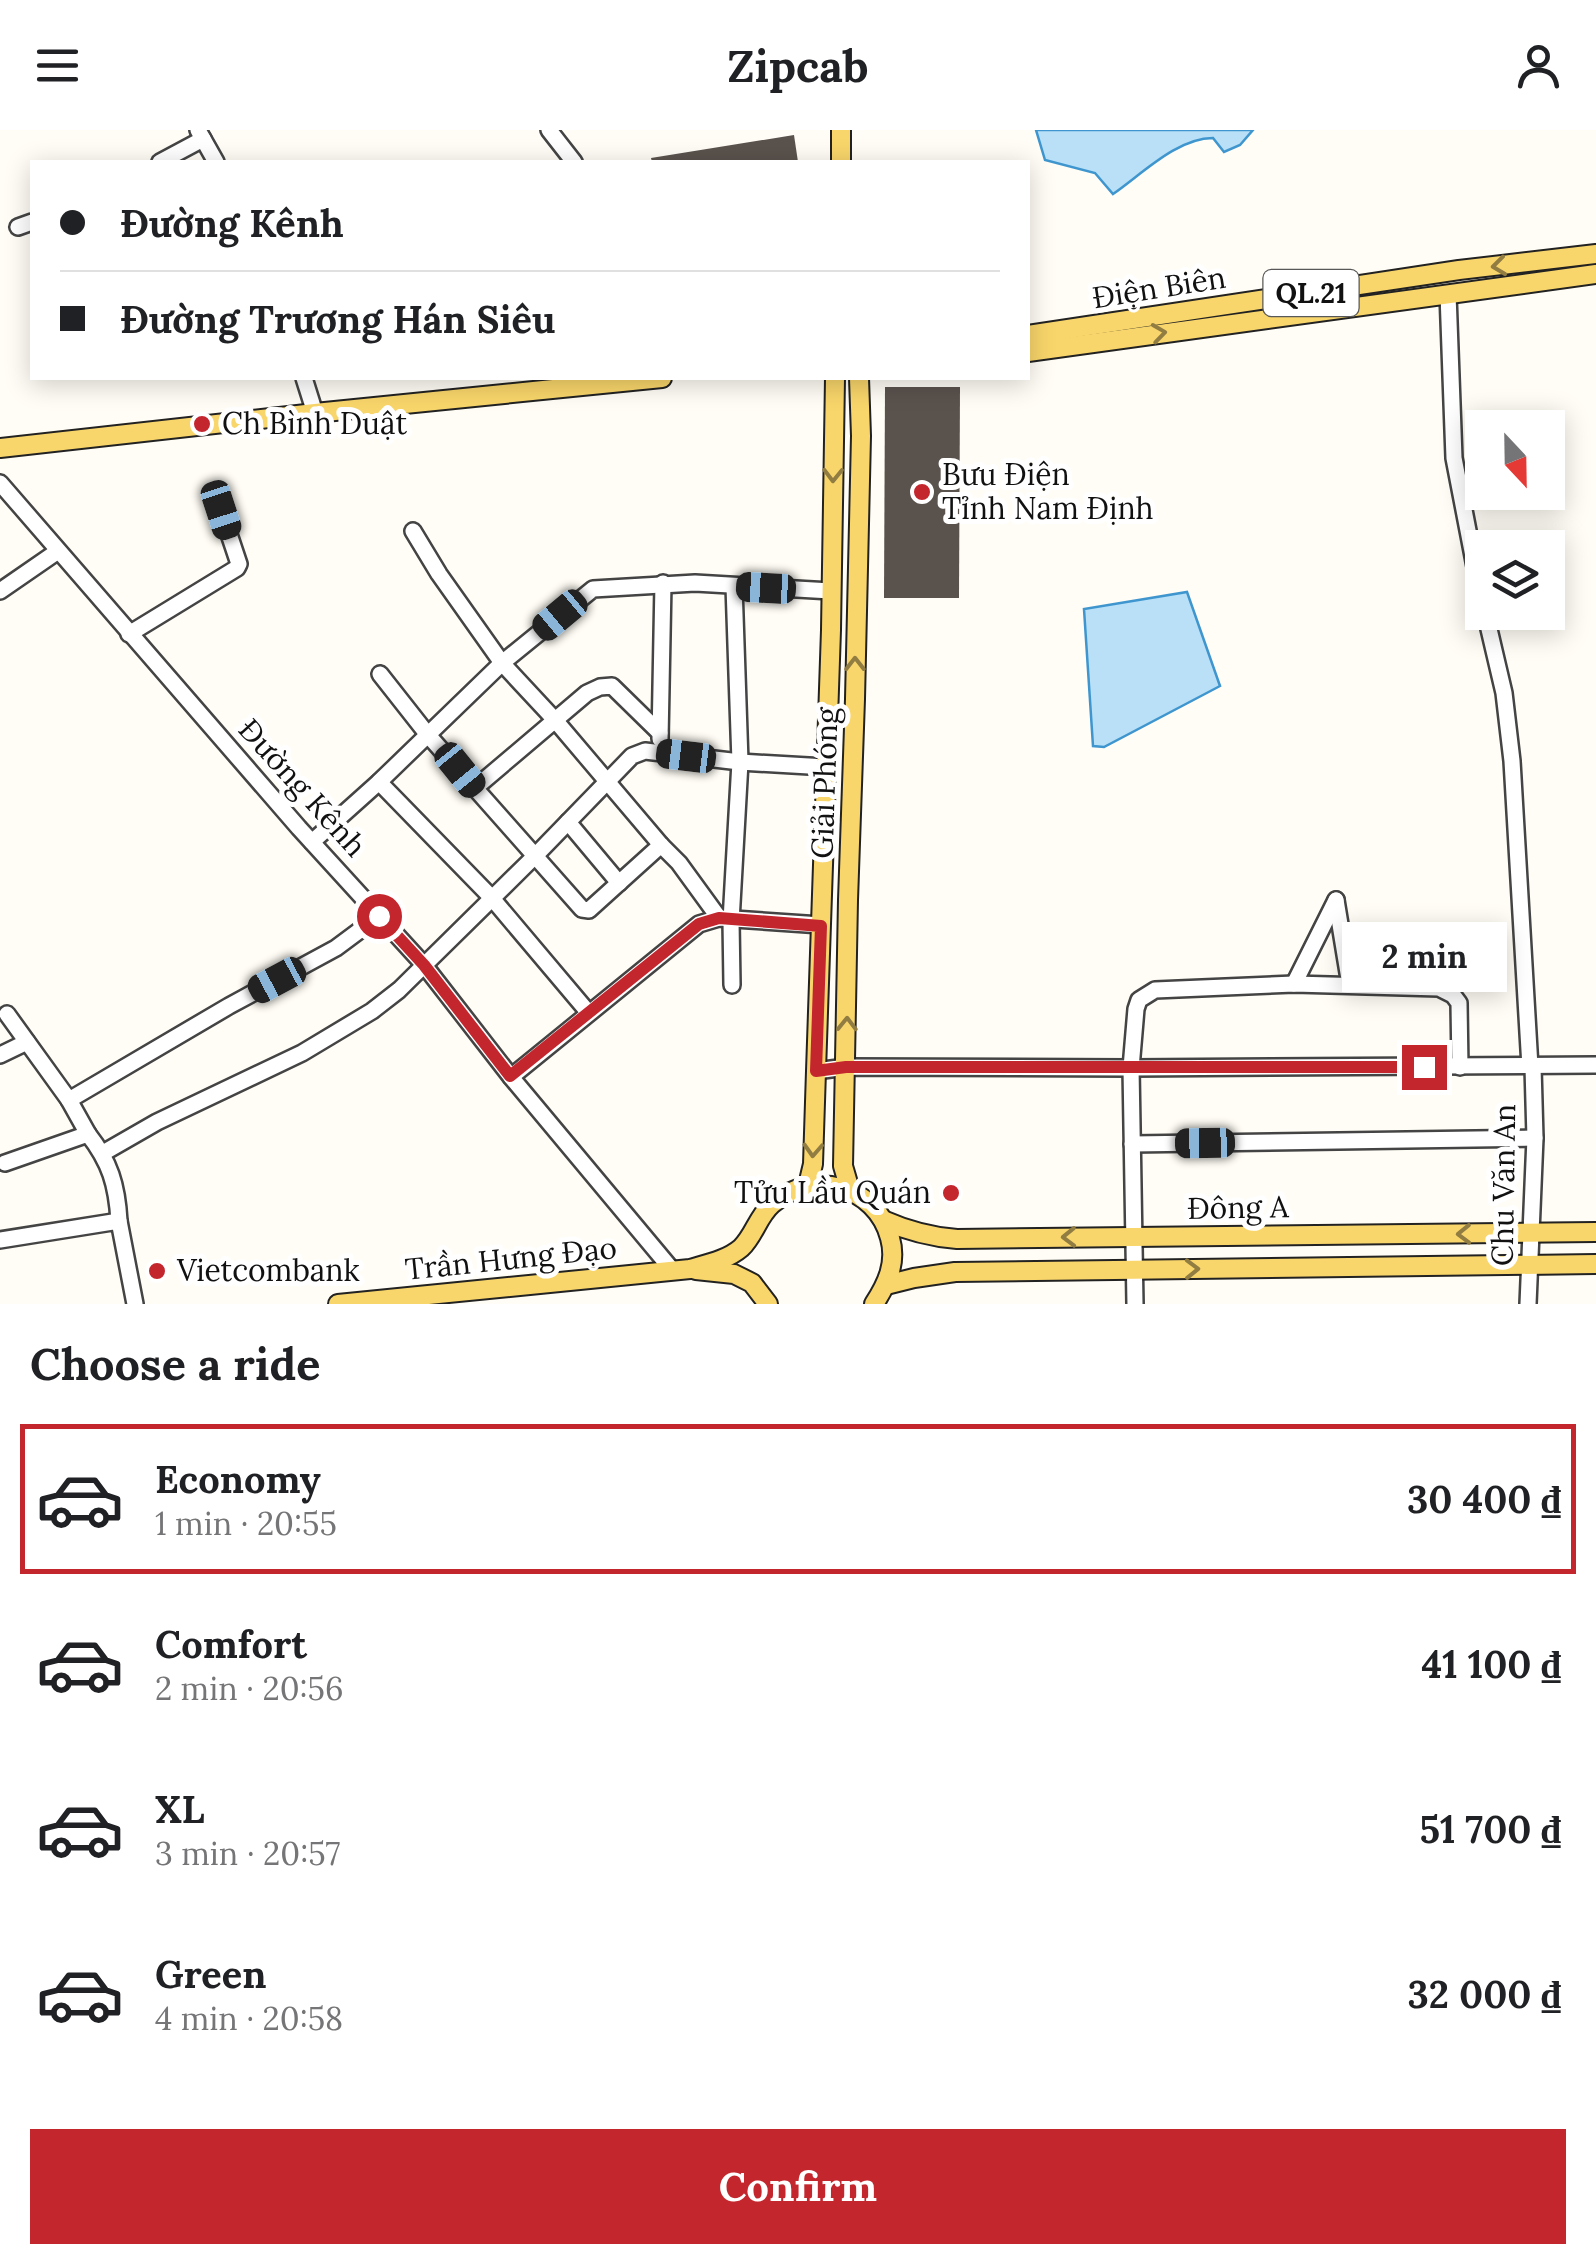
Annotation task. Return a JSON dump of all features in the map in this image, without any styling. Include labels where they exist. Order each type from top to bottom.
[{"type":"main road","points":[[841,130],[841,160]]},
{"type":"main road","name":"Điện Biên","points":[[1030,335],[1458,270],[1596,254]]},
{"type":"main road","name":"Điện Biên","points":[[1030,352],[1596,274]]},
{"type":"main road","points":[[0,448],[642,380]]},
{"type":"main road","name":"Giải Phóng","points":[[808,1185],[813,1164],[821,926],[835,380]]},
{"type":"main road","name":"Giải Phóng","points":[[850,1190],[843,1166],[861,436],[859,380]]},
{"type":"main road","points":[[681,1270],[729,1256],[744,1246],[767,1208],[785,1193],[826,1184],[850,1190],[869,1202],[883,1220],[891,1241],[892,1263],[886,1285],[874,1304]]},
{"type":"main road","name":"Đông A","points":[[883,1220],[909,1232],[957,1239],[1596,1232]]},
{"type":"main road","points":[[755,1227],[749,1250],[751,1276],[766,1302]]},
{"type":"main road","name":"Đông A","points":[[886,1285],[955,1272],[1596,1264]]},
{"type":"main road","points":[[681,1270],[734,1274],[752,1283],[766,1302]]},
{"type":"main road","name":"Trần Hưng Đạo","points":[[338,1304],[681,1270]]},
{"type":"street","points":[[556,133],[573,160]]},
{"type":"street","points":[[163,160],[200,135],[215,160]]},
{"type":"street","points":[[1448,294],[1454,458],[1468,530]]},
{"type":"street","points":[[305,380],[315,413]]},
{"type":"street","name":"Đường Kênh","points":[[0,483],[424,965],[510,1076],[681,1270]]},
{"type":"street","points":[[129,634],[238,568],[221,510]]},
{"type":"street","points":[[412,531],[502,663],[679,862],[725,920]]},
{"type":"street","points":[[0,591],[58,551]]},
{"type":"street","points":[[312,842],[502,663],[593,589],[663,584],[831,592]]},
{"type":"street","points":[[660,752],[663,584]]},
{"type":"street","points":[[732,984],[725,920],[740,762],[734,586]]},
{"type":"street","name":"Chu Văn An","points":[[1489,630],[1504,693],[1512,762],[1531,1067],[1534,1138],[1528,1304]]},
{"type":"street","points":[[380,674],[428,735],[582,909],[589,910],[661,845]]},
{"type":"street","points":[[475,788],[600,686],[612,686],[660,733]]},
{"type":"street","points":[[104,1154],[157,1122],[302,1053],[372,1011],[399,990],[632,756],[645,751],[826,767]]},
{"type":"street","points":[[379,782],[491,897],[588,1012]]},
{"type":"street","points":[[568,822],[618,883]]},
{"type":"street","points":[[1294,984],[1336,900],[1350,986]]},
{"type":"street","points":[[69,1100],[336,948],[379,916]]},
{"type":"street","points":[[510,1076],[699,924],[725,920],[821,926]]},
{"type":"street","points":[[1136,1304],[1131,1068],[1136,1009],[1145,994],[1154,990],[1294,984],[1438,988],[1454,995],[1459,1003],[1460,1067]]},
{"type":"street","points":[[7,1014],[104,1154],[118,1196],[135,1304]]},
{"type":"street","points":[[0,1055],[27,1042]]},
{"type":"street","points":[[816,1071],[846,1067],[1596,1065]]},
{"type":"street","points":[[4,1163],[88,1134]]},
{"type":"street","points":[[1132,1144],[1534,1138]]},
{"type":"street","points":[[0,1240],[119,1220]]},
{"type":"water","points":[[1036,130],[1253,130],[1240,145],[1224,152],[1213,138],[1186,144],[1113,194],[1095,173],[1045,160]]},
{"type":"water","points":[[1187,592],[1220,686],[1104,747],[1093,746],[1084,609]]},
{"type":"building","points":[[794,135],[798,160],[652,160]]},
{"type":"building","name":"Bưu Điện Tỉnh Nam Định","points":[[885,387],[960,387],[959,598],[884,598]]},
{"type":"place","name":"Ch Bình Duật","points":[[202,424]]},
{"type":"place","name":"Bưu Điện Tỉnh Nam Định","points":[[922,492]]},
{"type":"place","name":"Tửu Lầu Quán","points":[[951,1193]]},
{"type":"place","name":"Vietcombank","points":[[157,1271]]},
{"type":"route","points":[[379,916],[424,965],[510,1076],[699,924],[719,918],[821,926],[816,1071],[846,1067],[1424,1067]]}]
